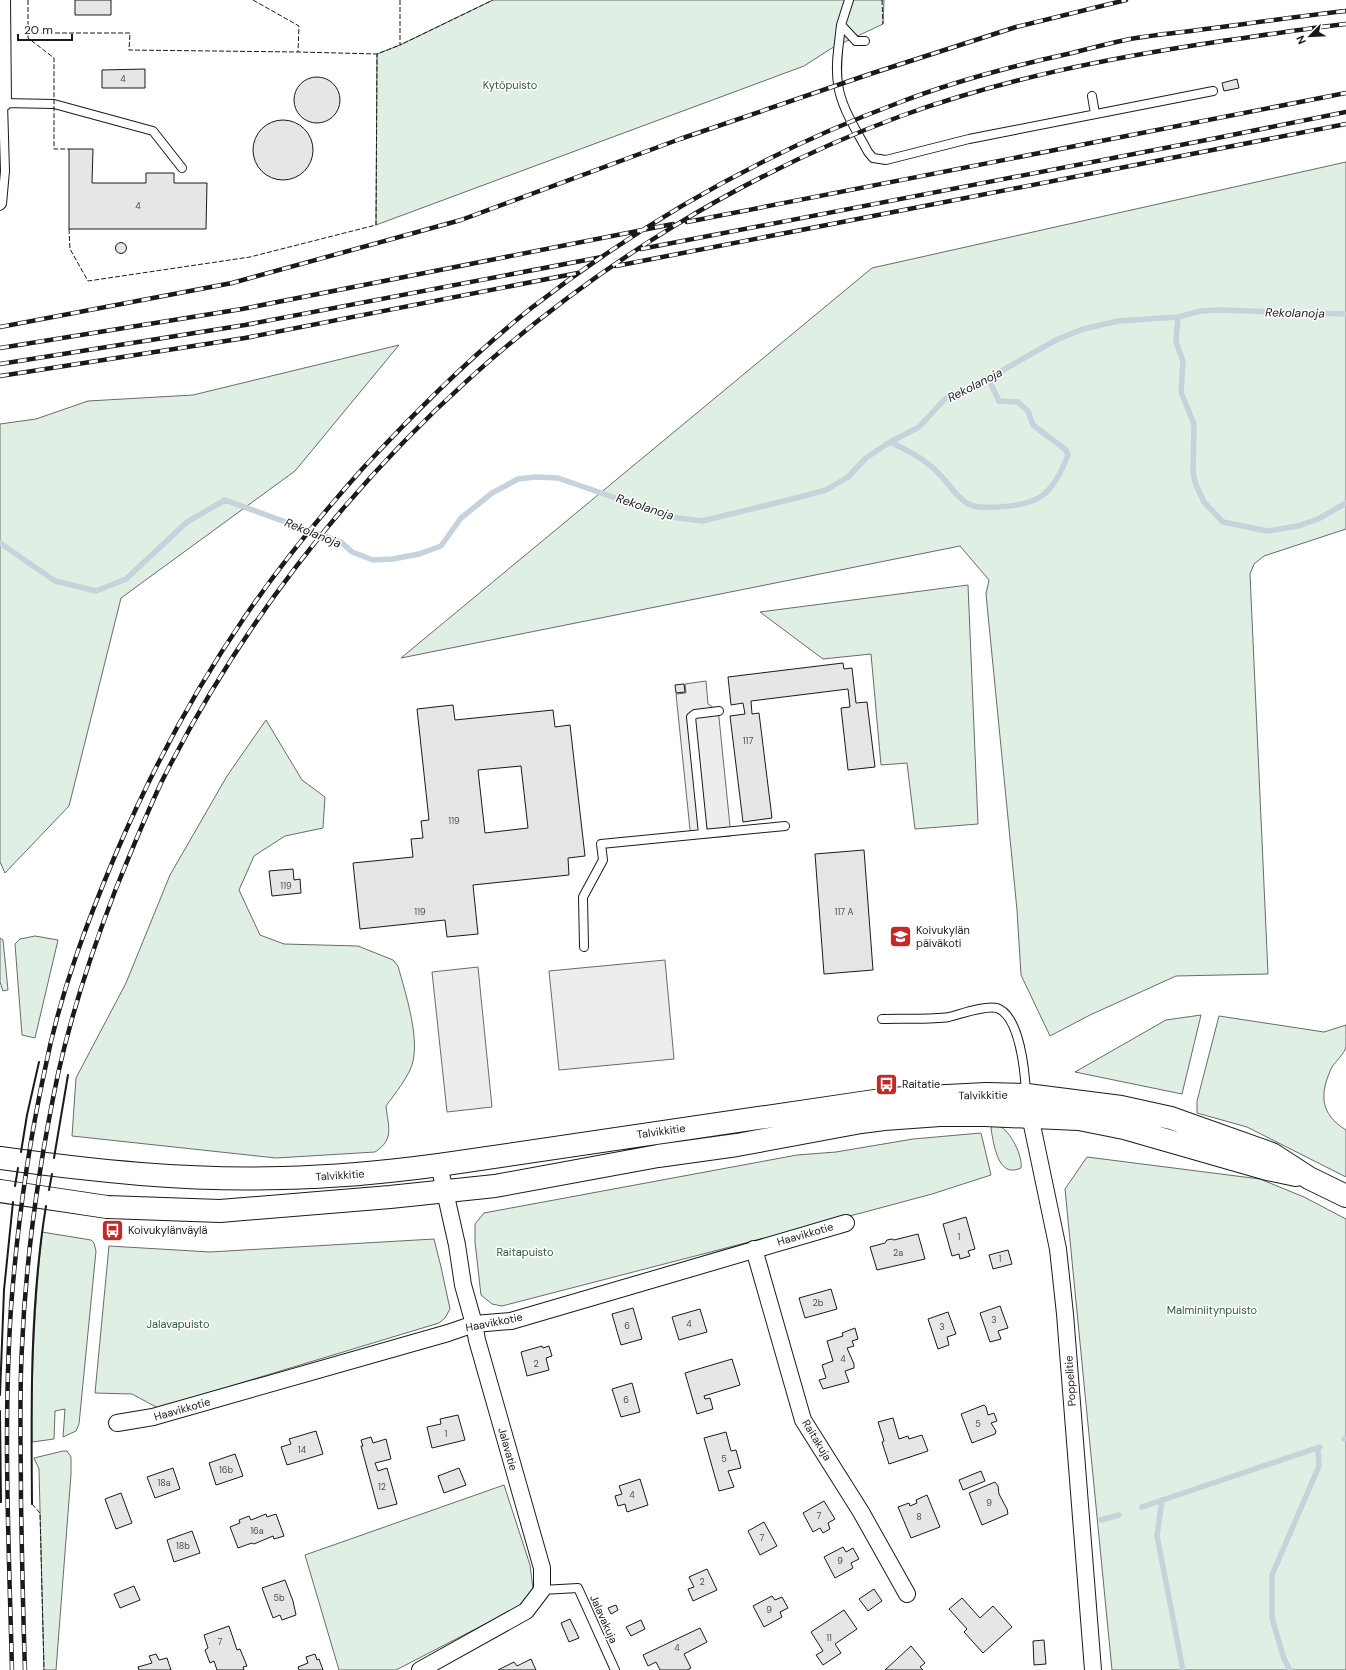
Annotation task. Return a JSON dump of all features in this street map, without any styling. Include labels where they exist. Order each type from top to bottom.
[{"type":"main road","name":"Talvikkitie","points":[[0,1158],[90,1170],[205,1178],[282,1178],[386,1172],[888,1099],[986,1094],[1026,1095],[1121,1107],[1171,1118],[1272,1154],[1309,1178],[1346,1196]]},
{"type":"main road","name":"Talvikkitie","points":[[0,1191],[107,1207],[220,1211],[444,1192],[495,1186],[658,1156],[737,1145],[884,1119],[940,1115],[1079,1119],[1124,1128],[1267,1169],[1309,1178]]},
{"type":"street","points":[[2,0],[1,32],[3,103]]},
{"type":"street","name":"Poppelitie","points":[[1026,1095],[1058,1249],[1065,1314],[1093,1670]]},
{"type":"street","name":"Jalavatie","points":[[439,1165],[457,1245],[463,1285],[474,1324],[476,1340],[542,1568],[542,1590]]},
{"type":"street","name":"Haavikkotie","points":[[117,1423],[153,1418],[448,1333],[474,1324],[511,1321],[846,1223]]},
{"type":"street","name":"Raitakuja","points":[[754,1249],[803,1420],[860,1512],[907,1594]]},
{"type":"street","points":[[420,1670],[526,1611],[542,1590]]},
{"type":"lane","points":[[849,0],[841,25],[836,58],[838,85],[844,105],[868,152],[873,158],[886,160],[969,139],[1213,91]]},
{"type":"lane","points":[[841,25],[856,41],[865,41]]},
{"type":"lane","points":[[1092,96],[1095,114]]},
{"type":"lane","points":[[0,206],[2,204],[5,171],[3,103],[54,104],[153,131],[182,168]]},
{"type":"lane","points":[[703,834],[691,717],[695,714],[719,711]]},
{"type":"lane","points":[[584,947],[583,896],[603,860],[601,844],[786,826]]},
{"type":"lane","points":[[882,1019],[948,1017],[974,1010],[996,1008],[1007,1014],[1016,1030],[1024,1071],[1026,1095]]},
{"type":"lane","name":"Jalavakuja","points":[[542,1590],[578,1588],[615,1670]]},
{"type":"green space","name":"Kytöpuisto","points":[[493,0],[884,0],[883,24],[832,48],[804,66],[376,225],[377,54],[400,45]]},
{"type":"green space","points":[[1346,162],[1346,529],[1264,556],[1254,564],[1250,574],[1268,974],[1176,976],[1090,1015],[1050,1036],[1021,975],[1017,910],[986,594],[989,580],[960,546],[401,658],[872,268]]},
{"type":"green space","points":[[399,345],[295,471],[121,598],[69,806],[5,873],[0,862],[0,424],[36,419],[88,401],[193,395]]},
{"type":"green space","points":[[968,585],[978,824],[915,829],[907,763],[881,765],[871,654],[823,659],[760,612]]},
{"type":"green space","points":[[266,720],[302,780],[325,797],[323,828],[285,836],[254,856],[239,890],[260,935],[284,944],[358,946],[393,960],[398,966],[413,1026],[414,1050],[412,1066],[409,1072],[386,1106],[389,1126],[388,1137],[381,1147],[375,1152],[276,1158],[72,1136],[76,1078],[126,983],[170,875],[227,776]]},
{"type":"green space","points":[[35,936],[58,940],[35,1038],[22,1035],[15,944],[20,939]]},
{"type":"green space","points":[[0,938],[3,940],[8,990],[3,991],[0,982]]},
{"type":"green space","points":[[1201,1015],[1182,1094],[1075,1072],[1166,1020]]},
{"type":"green space","points":[[1219,1016],[1324,1032],[1346,1025],[1346,1047],[1342,1055],[1332,1067],[1328,1077],[1325,1086],[1324,1103],[1331,1117],[1337,1124],[1346,1130],[1346,1177],[1247,1127],[1197,1113],[1197,1101]]},
{"type":"green space","points":[[992,1126],[999,1126],[1008,1133],[1018,1151],[1021,1168],[1013,1170],[1007,1169],[1002,1165],[998,1159],[991,1129]]},
{"type":"green space","name":"Raitapuisto","points":[[981,1133],[991,1175],[932,1194],[865,1212],[502,1306],[492,1304],[481,1295],[475,1242],[475,1224],[484,1213],[797,1155],[836,1152],[913,1139]]},
{"type":"green space","name":"Malminiitynpuisto","points":[[1087,1157],[1260,1179],[1304,1197],[1346,1219],[1346,1670],[1112,1670],[1065,1189]]},
{"type":"green space","points":[[42,1232],[91,1240],[94,1243],[96,1251],[79,1424],[76,1431],[63,1437],[65,1409],[55,1411],[54,1439],[32,1442],[34,1337]]},
{"type":"green space","name":"Jalavapuisto","points":[[434,1239],[450,1309],[445,1318],[439,1323],[158,1408],[132,1394],[95,1393],[109,1246],[210,1252]]},
{"type":"green space","points":[[67,1451],[71,1457],[71,1474],[56,1670],[44,1670],[39,1469],[34,1458]]},
{"type":"green space","points":[[504,1485],[530,1565],[533,1589],[518,1607],[396,1670],[339,1670],[305,1555]]},
{"type":"shaded area","points":[[706,681],[708,704],[714,708],[718,708],[731,836],[691,839],[676,694],[686,693],[685,684]]},
{"type":"shaded area","points":[[665,960],[674,1059],[559,1070],[549,971]]},
{"type":"shaded area","points":[[478,967],[492,1107],[447,1112],[432,972]]},
{"type":"building","points":[[75,0],[111,0],[111,15],[75,15]]},
{"type":"building","points":[[145,69],[145,88],[102,88],[102,70]]},
{"type":"building","points":[[317,77],[330,81],[336,87],[340,100],[336,113],[330,119],[317,123],[304,119],[298,113],[294,100],[298,87],[304,81]]},
{"type":"building","points":[[1237,79],[1239,88],[1224,91],[1222,83]]},
{"type":"building","points":[[283,120],[299,125],[304,129],[308,134],[313,150],[308,166],[304,171],[299,175],[283,180],[267,175],[262,171],[258,166],[253,150],[258,134],[262,129],[267,125]]},
{"type":"building","points":[[69,149],[93,149],[92,183],[146,183],[146,173],[174,173],[174,183],[207,183],[206,229],[69,229]]},
{"type":"building","points":[[119,243],[123,243],[125,244],[125,252],[119,253],[116,250],[116,246]]},
{"type":"building","points":[[843,663],[844,669],[852,668],[856,703],[867,702],[875,767],[848,770],[841,708],[850,707],[848,689],[751,701],[752,714],[759,713],[772,818],[743,822],[730,716],[745,714],[743,703],[731,705],[728,677]]},
{"type":"building","points":[[684,684],[685,692],[676,693],[675,685]]},
{"type":"building","points":[[453,705],[455,720],[553,710],[555,727],[570,725],[585,856],[568,858],[569,875],[473,885],[478,934],[447,937],[445,920],[360,929],[353,863],[413,857],[411,839],[423,838],[421,821],[429,820],[417,709]],"holes":[[[521,766],[528,828],[485,833],[478,770]]]},
{"type":"building","points":[[864,850],[873,970],[824,974],[815,854]]},
{"type":"building","points":[[293,869],[294,880],[300,879],[301,893],[272,896],[269,871]]},
{"type":"building","points":[[966,1217],[975,1249],[968,1251],[970,1256],[960,1259],[959,1254],[952,1256],[943,1224]]},
{"type":"building","points":[[918,1234],[925,1259],[877,1270],[870,1247],[885,1243],[887,1240],[894,1240]]},
{"type":"building","points":[[1008,1250],[1012,1264],[993,1269],[989,1255]]},
{"type":"building","points":[[831,1289],[837,1309],[805,1318],[799,1298]]},
{"type":"building","points":[[1000,1306],[1008,1328],[998,1331],[1001,1339],[990,1342],[980,1313]]},
{"type":"building","points":[[633,1308],[642,1339],[621,1345],[612,1314]]},
{"type":"building","points":[[700,1309],[707,1332],[679,1340],[672,1317]]},
{"type":"building","points":[[948,1312],[956,1334],[947,1337],[949,1345],[938,1349],[928,1319]]},
{"type":"building","points":[[855,1328],[858,1339],[852,1341],[854,1346],[847,1348],[854,1364],[854,1368],[845,1371],[849,1382],[823,1389],[819,1380],[826,1378],[822,1365],[833,1361],[827,1341],[843,1336],[842,1333]]},
{"type":"building","points":[[542,1346],[543,1348],[549,1346],[552,1356],[546,1358],[549,1370],[527,1376],[521,1352]]},
{"type":"building","points":[[732,1359],[740,1385],[704,1396],[705,1399],[710,1398],[713,1409],[697,1414],[685,1373]]},
{"type":"building","points":[[632,1383],[640,1412],[621,1417],[612,1389]]},
{"type":"building","points":[[984,1405],[988,1415],[994,1413],[997,1421],[991,1423],[996,1431],[995,1434],[972,1443],[961,1414]]},
{"type":"building","points":[[458,1415],[465,1440],[432,1448],[427,1427],[441,1424],[440,1419]]},
{"type":"building","points":[[893,1418],[899,1439],[908,1436],[909,1439],[922,1435],[928,1451],[889,1464],[878,1422]]},
{"type":"building","points":[[316,1431],[323,1454],[287,1465],[281,1447],[291,1444],[289,1439]]},
{"type":"building","points":[[726,1432],[731,1451],[736,1450],[741,1468],[728,1471],[734,1487],[719,1491],[704,1438]]},
{"type":"building","points":[[371,1437],[373,1443],[386,1439],[391,1459],[375,1463],[378,1471],[387,1468],[397,1504],[378,1509],[361,1446],[363,1446],[361,1440]]},
{"type":"building","points":[[235,1454],[243,1476],[216,1485],[209,1463]]},
{"type":"building","points":[[173,1468],[180,1489],[155,1498],[147,1477]]},
{"type":"building","points":[[459,1468],[466,1485],[444,1493],[438,1476]]},
{"type":"building","points":[[981,1471],[985,1481],[963,1490],[959,1480]]},
{"type":"building","points":[[640,1479],[648,1505],[627,1512],[625,1504],[618,1506],[615,1496],[622,1494],[619,1486]]},
{"type":"building","points":[[995,1482],[998,1486],[999,1494],[1008,1514],[982,1525],[969,1493]]},
{"type":"building","points":[[121,1493],[132,1523],[116,1529],[105,1499]]},
{"type":"building","points":[[927,1495],[940,1527],[911,1538],[898,1507],[909,1503],[910,1506],[917,1503],[916,1500]]},
{"type":"building","points":[[824,1501],[835,1519],[828,1523],[830,1529],[823,1533],[820,1528],[813,1532],[803,1513]]},
{"type":"building","points":[[266,1514],[267,1517],[276,1514],[284,1536],[274,1539],[273,1536],[254,1544],[252,1543],[238,1548],[230,1527],[240,1523],[239,1520],[249,1516],[251,1520]]},
{"type":"building","points":[[764,1522],[777,1546],[760,1555],[748,1531]]},
{"type":"building","points":[[192,1531],[200,1553],[174,1562],[167,1540]]},
{"type":"building","points":[[843,1547],[846,1552],[853,1548],[859,1559],[851,1563],[853,1568],[835,1578],[824,1557]]},
{"type":"building","points":[[707,1569],[717,1590],[693,1601],[688,1589],[694,1587],[689,1577]]},
{"type":"building","points":[[285,1580],[293,1601],[296,1615],[282,1620],[280,1615],[273,1618],[262,1588]]},
{"type":"building","points":[[134,1586],[140,1600],[120,1608],[114,1594]]},
{"type":"building","points":[[874,1589],[882,1601],[868,1611],[859,1599]]},
{"type":"building","points":[[772,1596],[775,1600],[782,1597],[788,1608],[780,1612],[782,1617],[764,1627],[753,1606]]},
{"type":"building","points":[[962,1598],[980,1618],[993,1606],[1012,1627],[983,1653],[964,1632],[967,1629],[949,1609]]},
{"type":"building","points":[[616,1605],[618,1610],[611,1614],[608,1608]]},
{"type":"building","points":[[844,1610],[857,1629],[835,1644],[841,1653],[823,1665],[816,1655],[823,1651],[811,1632]]},
{"type":"building","points":[[570,1619],[579,1638],[569,1642],[561,1623]]},
{"type":"building","points":[[641,1620],[645,1629],[631,1636],[626,1627]]},
{"type":"building","points":[[229,1626],[237,1650],[240,1649],[247,1666],[243,1667],[244,1670],[217,1670],[214,1661],[210,1663],[205,1650],[208,1648],[204,1635]]},
{"type":"building","points":[[700,1628],[707,1642],[684,1654],[691,1668],[687,1670],[660,1670],[656,1662],[648,1666],[643,1655]]},
{"type":"building","points":[[1044,1640],[1046,1664],[1034,1665],[1033,1641]]},
{"type":"building","points":[[911,1646],[925,1663],[920,1667],[923,1670],[885,1670]]},
{"type":"building","points":[[156,1654],[159,1660],[167,1658],[171,1670],[139,1670],[138,1667],[152,1663],[149,1656]]},
{"type":"building","points":[[315,1654],[317,1660],[319,1659],[323,1670],[299,1670],[298,1667],[308,1663],[306,1657]]},
{"type":"building","points":[[531,1659],[536,1670],[498,1670],[514,1662],[517,1666]]},
{"type":"waterway","name":"Rekolanoja","points":[[0,543],[55,581],[96,591],[126,579],[187,522],[225,500],[341,542],[352,552],[373,560],[393,559],[419,554],[441,546],[461,518],[492,493],[518,479],[535,477],[558,478],[671,517],[702,521],[826,490],[848,477],[866,458],[890,442],[919,427],[945,399],[996,374],[1056,340],[1083,329],[1118,321],[1178,317],[1201,311],[1220,310],[1346,314]]},
{"type":"waterway","points":[[1178,317],[1176,342],[1183,361],[1181,392],[1194,424],[1193,473],[1196,485],[1204,502],[1223,522],[1267,531],[1298,526],[1318,519],[1346,503]]},
{"type":"waterway","points":[[890,442],[911,452],[930,465],[960,498],[972,506],[998,507],[1025,504],[1043,495],[1057,479],[1068,455],[1066,450],[1033,425],[1028,411],[1018,402],[999,401],[988,378]]},
{"type":"waterway","points":[[1142,1507],[1320,1447]]},
{"type":"waterway","points":[[1290,1670],[1284,1659],[1272,1618],[1272,1575],[1319,1466],[1318,1448]]},
{"type":"waterway","points":[[1162,1500],[1157,1536],[1183,1670]]},
{"type":"waterway","points":[[1101,1520],[1119,1515]]},
{"type":"railway","points":[[0,327],[232,283],[461,220],[680,139],[870,74],[1016,27],[1126,0]]},
{"type":"railway","points":[[12,1670],[7,1443],[7,1398],[11,1308],[16,1248],[28,1158],[39,1098],[58,1013],[75,958],[95,904],[130,821],[159,761],[191,702],[226,646],[258,598],[301,541],[332,503],[403,425],[465,365],[508,327],[572,277],[616,247],[706,192],[753,167],[849,122],[898,103],[962,81],[1028,63],[1130,39],[1346,11]]},
{"type":"railway","points":[[25,1670],[20,1425],[21,1366],[24,1313],[34,1210],[58,1074],[83,981],[115,891],[162,781],[224,670],[297,566],[379,469],[469,379],[567,298],[672,227],[784,166],[901,116],[978,91],[1017,81],[1057,71],[1176,48],[1346,24]]},
{"type":"railway","points":[[687,222],[1346,93]]},
{"type":"railway","points":[[641,249],[1346,112]]},
{"type":"railway","points":[[616,266],[1346,124]]},
{"type":"railway","points":[[0,348],[242,309],[673,224]]},
{"type":"railway","points":[[0,364],[245,325],[602,257]]},
{"type":"railway","points":[[0,376],[245,338],[578,273]]},
{"type":"fence","points":[[28,0],[28,38],[54,58],[54,149],[69,149]]},
{"type":"fence","points":[[253,0],[299,26],[298,52],[377,54],[400,45]]},
{"type":"fence","points":[[400,0],[400,45],[493,0]]},
{"type":"fence","points":[[882,0],[883,24]]},
{"type":"fence","points":[[27,33],[130,33],[129,50],[298,52]]},
{"type":"fence","points":[[69,229],[70,249],[88,281],[250,257],[376,225],[377,54]]},
{"type":"fence","points":[[32,1504],[40,1513],[44,1670]]},
{"type":"wall","points":[[21,1152],[27,1115],[39,1062]]},
{"type":"wall","points":[[54,1158],[68,1075]]},
{"type":"wall","points":[[15,1186],[18,1168]]},
{"type":"wall","points":[[49,1190],[52,1174]]},
{"type":"wall","points":[[0,1395],[4,1290],[13,1202]]},
{"type":"wall","points":[[32,1504],[34,1317],[46,1206]]},
{"type":"wall","points":[[0,1411],[0,1502]]},
{"type":"place","name":"Koivukylän päiväkoti","points":[[901,936]]},
{"type":"place","name":"Raitatie","points":[[886,1084]]},
{"type":"place","name":"Koivukylänväylä","points":[[112,1230]]}]
